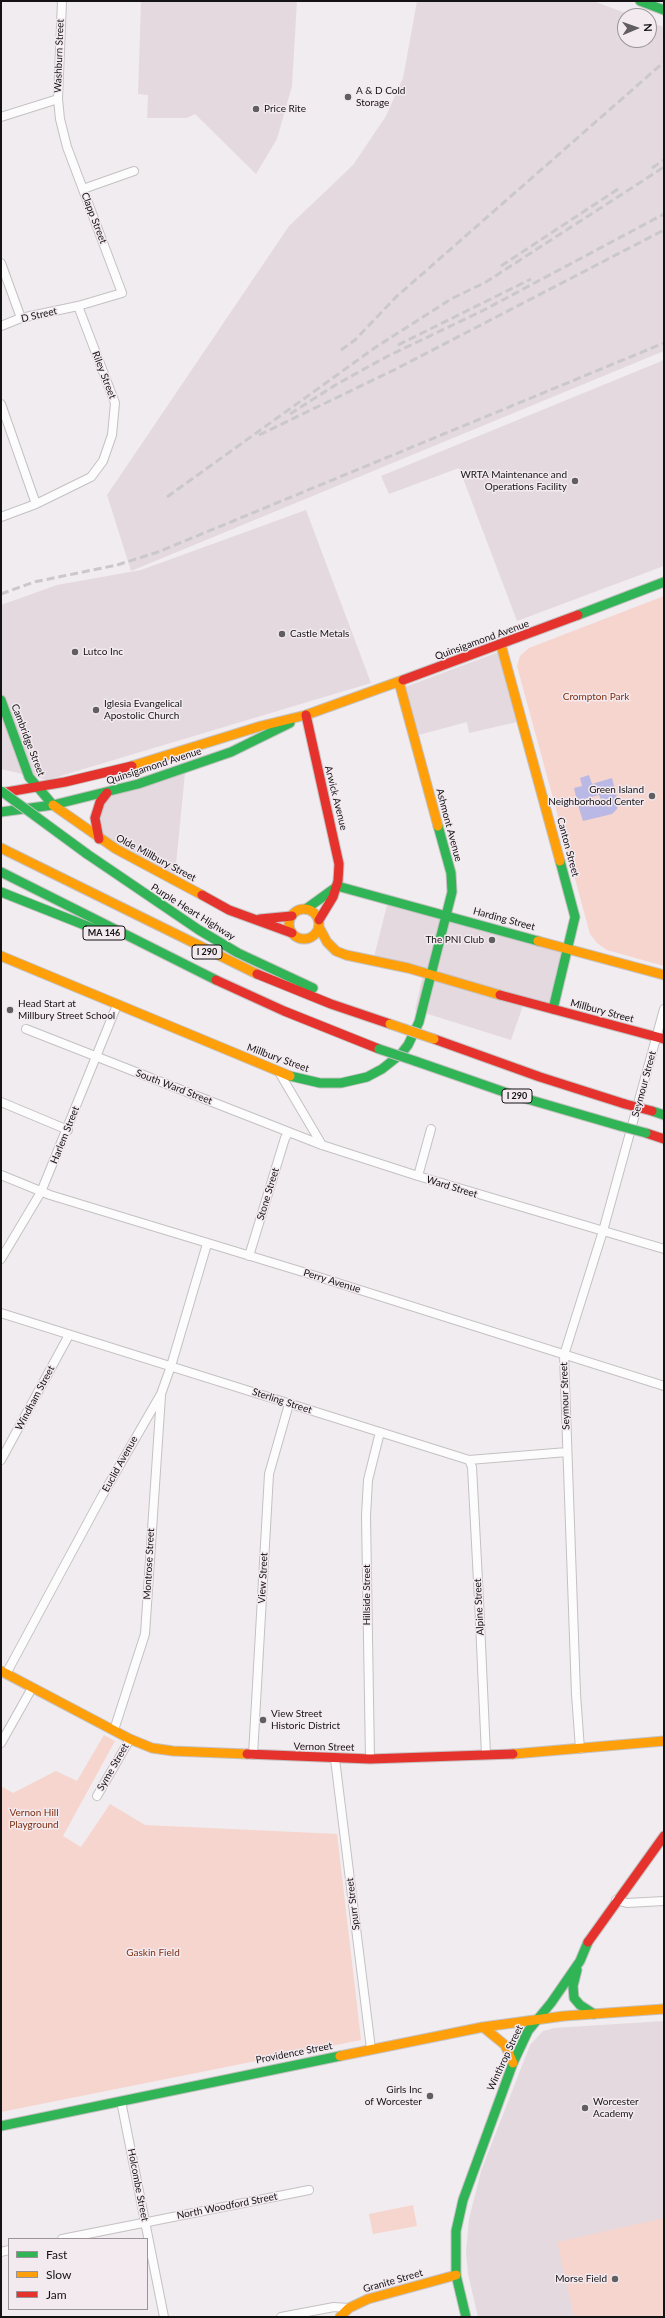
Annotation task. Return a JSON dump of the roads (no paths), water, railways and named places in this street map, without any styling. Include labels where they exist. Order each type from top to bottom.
[{"type":"main road","points":[[640,1],[664,10]]},
{"type":"main road","name":"Quinsigamond Avenue","points":[[1,792],[36,787],[119,770],[261,726],[306,715],[500,645],[664,582]]},
{"type":"main road","name":"Canton Street","points":[[500,645],[575,917],[569,948],[553,1009]]},
{"type":"main road","name":"Ashmont Avenue","points":[[399,682],[451,873],[452,892],[448,915],[432,976]]},
{"type":"main road","name":"Cambridge Street","points":[[1,700],[24,764],[36,787],[53,805]]},
{"type":"main road","name":"Quinsigamond Avenue","points":[[1,812],[53,805],[107,793],[231,752],[306,715]]},
{"type":"main road","name":"Arwick Avenue","points":[[306,715],[325,803],[338,850],[339,870],[337,886],[319,924]]},
{"type":"main road","name":"Purple Heart Highway","points":[[1,792],[167,910],[238,953],[390,1024]]},
{"type":"main road","points":[[99,839],[95,818],[100,802],[107,793]]},
{"type":"main road","name":"Olde Millbury Street","points":[[53,805],[99,839],[223,907],[292,933]]},
{"type":"main road","name":"I 290","points":[[1,848],[244,969],[331,1004],[540,1077],[625,1104],[664,1114]]},
{"type":"main road","name":"I 290","points":[[1,872],[207,976],[284,1011],[378,1049],[510,1094],[664,1139]]},
{"type":"main road","points":[[319,924],[316,935],[309,939],[298,939],[292,933],[289,923],[292,916],[299,910],[306,909],[337,886]]},
{"type":"main road","name":"Harding Street","points":[[337,886],[664,975]]},
{"type":"main road","name":"MA 146","points":[[1,892],[207,976]]},
{"type":"main road","points":[[306,909],[314,913],[327,942],[336,951],[432,976]]},
{"type":"main road","name":"Olde Millbury Street","points":[[255,919],[292,916]]},
{"type":"main road","name":"Millbury Street","points":[[1,956],[279,1072],[310,1082],[341,1084],[367,1077],[382,1069],[401,1054],[413,1036],[432,976],[660,1038]]},
{"type":"main road","name":"Vernon Street","points":[[4,1673],[130,1738],[159,1749],[253,1756],[370,1759],[486,1755],[580,1749],[664,1741]]},
{"type":"main road","name":"Winthrop Street","points":[[466,2317],[456,2275],[456,2231],[463,2200],[513,2063],[528,2031],[538,2020],[580,1961],[591,1936],[664,1836]]},
{"type":"main road","points":[[580,1961],[574,1979],[573,1994],[580,2005],[594,2014]]},
{"type":"main road","name":"Providence Street","points":[[1,2126],[121,2101],[182,2086],[483,2027],[594,2014],[664,2009]]},
{"type":"main road","points":[[483,2027],[505,2045],[513,2063]]},
{"type":"main road","name":"Granite Street","points":[[340,2317],[349,2308],[368,2299],[456,2275]]},
{"type":"street","name":"Washburn Street","points":[[1,118],[58,99],[62,1]]},
{"type":"street","name":"Clapp Street","points":[[58,99],[60,119],[67,147],[122,293],[78,306]]},
{"type":"street","points":[[83,189],[134,171]]},
{"type":"street","points":[[1,263],[21,318]]},
{"type":"street","name":"D Street","points":[[1,326],[21,318],[78,306]]},
{"type":"street","name":"Riley Street","points":[[1,517],[36,504],[91,477],[103,461],[112,435],[115,403],[78,306]]},
{"type":"street","points":[[1,404],[36,504]]},
{"type":"street","name":"Harlem Street","points":[[1,1259],[41,1192],[68,1130],[118,1005]]},
{"type":"street","name":"Seymour Street","points":[[580,1749],[564,1355],[603,1231],[660,1038],[664,1010]]},
{"type":"street","name":"South Ward Street","points":[[26,1029],[322,1145]]},
{"type":"street","points":[[279,1072],[322,1145]]},
{"type":"street","points":[[1,1102],[68,1130]]},
{"type":"street","points":[[418,1176],[431,1129]]},
{"type":"street","name":"Stone Street","points":[[249,1256],[285,1138],[289,1132]]},
{"type":"street","name":"Ward Street","points":[[322,1145],[418,1176],[664,1250]]},
{"type":"street","name":"Perry Avenue","points":[[1,1175],[41,1192],[207,1244],[369,1292],[664,1386]]},
{"type":"street","name":"Euclid Avenue","points":[[4,1673],[106,1489],[161,1394],[171,1366],[207,1244]]},
{"type":"street","name":"Sterling Street","points":[[1,1313],[469,1460],[567,1452]]},
{"type":"street","name":"Windham Street","points":[[1,1460],[69,1335]]},
{"type":"street","name":"Montrose Street","points":[[114,1730],[145,1634],[161,1394]]},
{"type":"street","name":"View Street","points":[[253,1756],[269,1474],[289,1404]]},
{"type":"street","name":"Hillside Street","points":[[370,1759],[367,1509],[368,1480],[380,1432]]},
{"type":"street","name":"Alpine Street","points":[[469,1460],[472,1466],[486,1755]]},
{"type":"street","points":[[1,1743],[32,1688]]},
{"type":"street","name":"Syme Street","points":[[97,1796],[130,1738]]},
{"type":"street","name":"Spurr Street","points":[[335,1759],[371,2049]]},
{"type":"street","points":[[616,1900],[626,1903],[664,1901]]},
{"type":"street","name":"Holcombe Street","points":[[121,2101],[164,2317]]},
{"type":"street","name":"North Woodford Street","points":[[67,2238],[309,2190]]},
{"type":"street","points":[[281,2317],[334,2307],[349,2308]]},
{"type":"water","points":[[589,775],[592,784],[612,778],[618,802],[617,809],[612,814],[583,821],[578,805],[601,799],[599,795],[577,801],[574,788],[582,786],[580,778]]},
{"type":"railway","points":[[341,350],[355,340],[396,297],[664,62]]},
{"type":"railway","points":[[652,168],[664,160]]},
{"type":"railway","points":[[167,497],[376,347],[451,299],[486,282],[664,167]]},
{"type":"railway","points":[[501,266],[618,189]]},
{"type":"railway","points":[[290,414],[337,384],[388,356],[482,311],[664,214]]},
{"type":"railway","points":[[259,435],[396,369],[664,230]]},
{"type":"railway","points":[[398,345],[531,279]]},
{"type":"railway","points":[[1,594],[34,582],[117,565],[158,552],[664,343]]},
{"type":"place","name":"A & D Cold Storage","points":[[348,97]]},
{"type":"place","name":"Price Rite","points":[[256,109]]},
{"type":"place","name":"WRTA Maintenance and Operations Facility","points":[[575,481]]},
{"type":"place","name":"Castle Metals","points":[[282,634]]},
{"type":"place","name":"Lutco Inc","points":[[75,652]]},
{"type":"place","name":"Iglesia Evangelical Apostolic Church","points":[[96,710]]},
{"type":"place","name":"Green Island Neighborhood Center","points":[[652,796]]},
{"type":"place","name":"The PNI Club","points":[[492,940]]},
{"type":"place","name":"Head Start at Millbury Street School","points":[[10,1010]]},
{"type":"place","name":"View Street Historic District","points":[[263,1720]]},
{"type":"place","name":"Girls Inc of Worcester","points":[[430,2096]]},
{"type":"place","name":"Worcester Academy","points":[[585,2108]]},
{"type":"place","name":"Morse Field","points":[[615,2279]]},
{"type":"park label","name":"Crompton Park","points":[[596,697]]},
{"type":"park label","name":"Vernon Hill Playground","points":[[34,1818]]},
{"type":"park label","name":"Gaskin Field","points":[[153,1953]]}]
